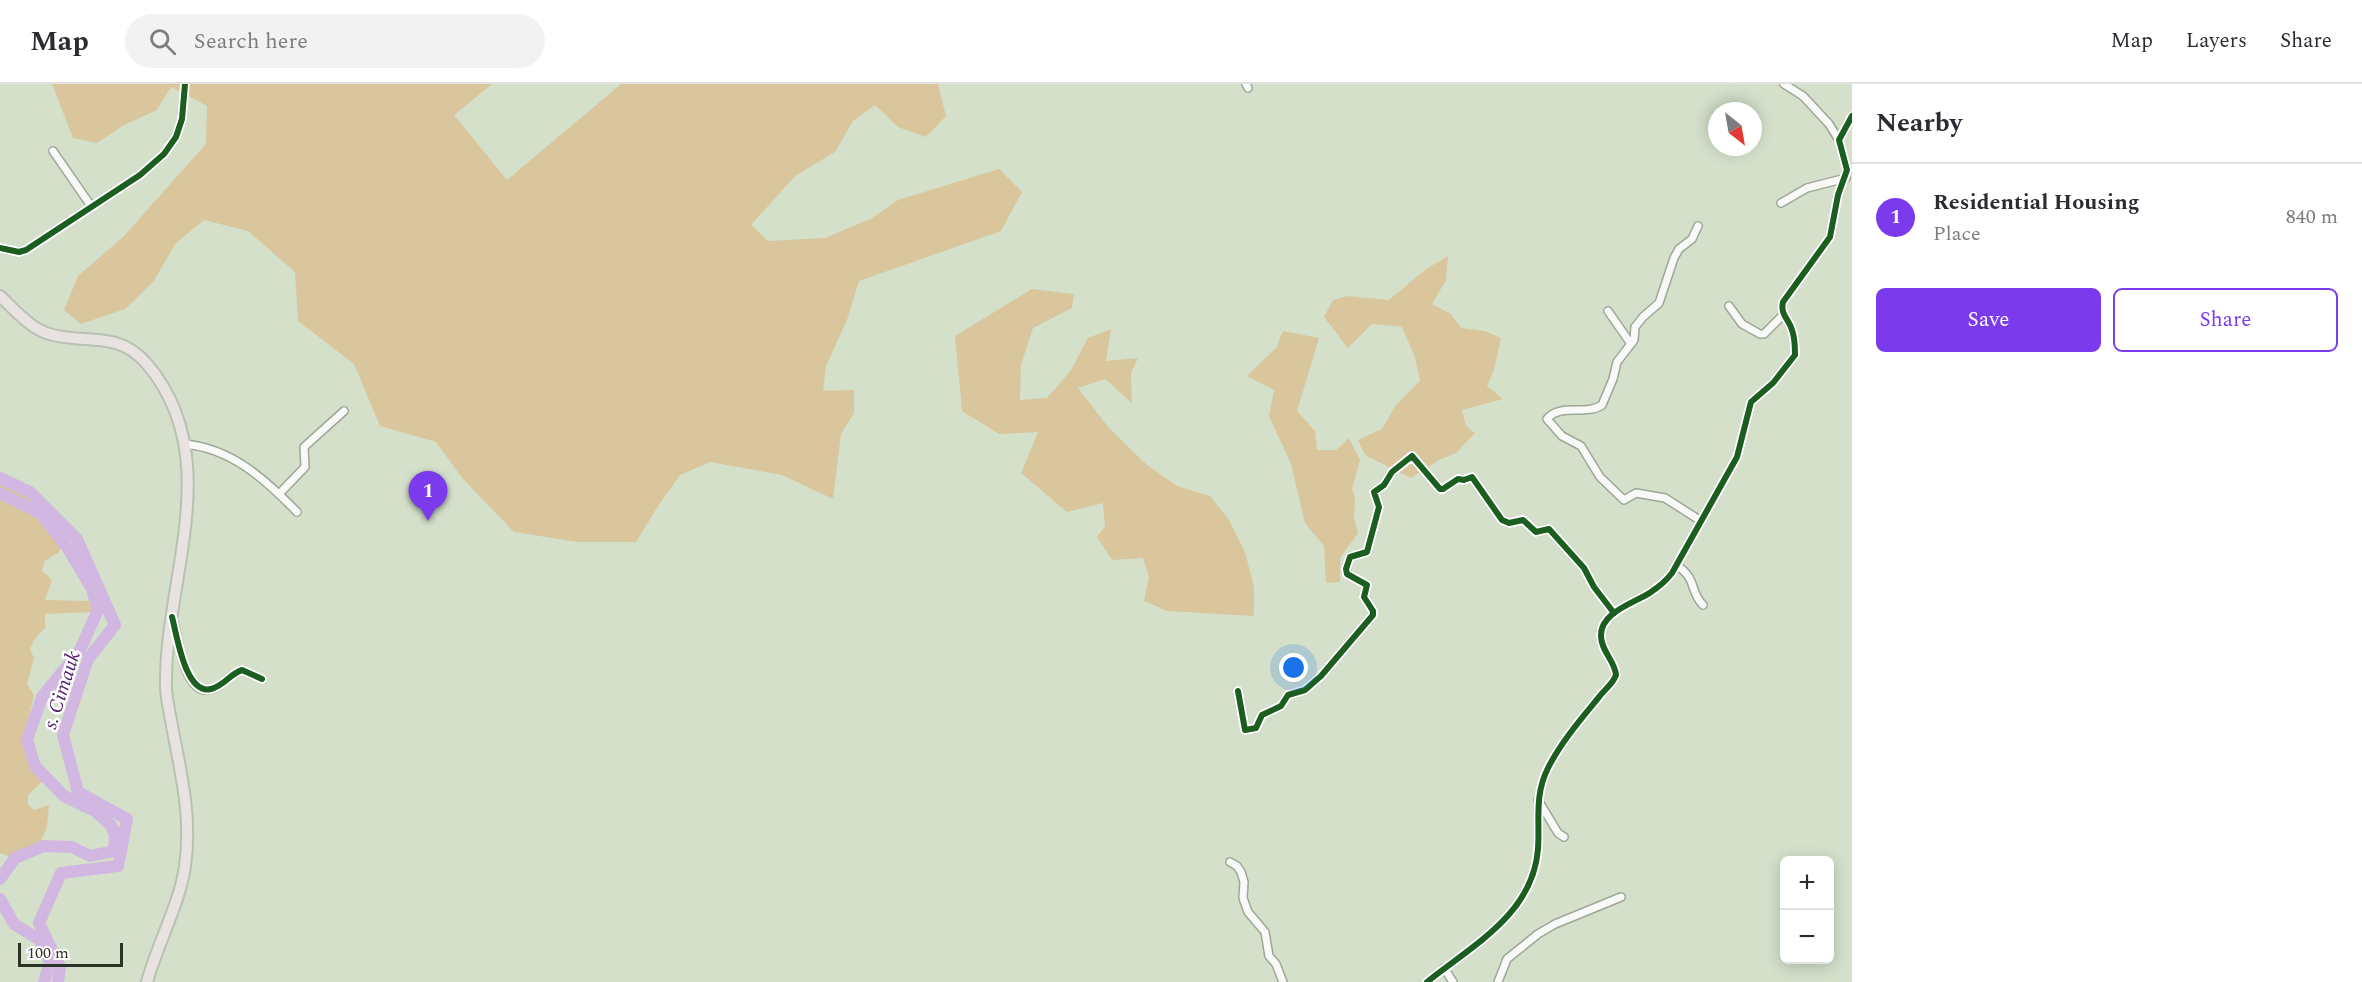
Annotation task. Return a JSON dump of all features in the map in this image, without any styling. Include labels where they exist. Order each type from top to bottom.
[{"type":"main road","points":[[0,296],[32,324],[48,334],[113,342],[136,353],[156,375],[163,388],[176,414],[184,444],[188,479],[186,531],[166,656],[166,689],[183,780],[189,831],[182,881],[147,982]]},
{"type":"street","points":[[0,248],[19,252],[26,250],[140,175],[164,154],[176,137],[182,119],[185,84]]},
{"type":"street","points":[[1427,982],[1510,916],[1519,902],[1528,885],[1536,860],[1538,800],[1548,767],[1563,743],[1616,675],[1616,668],[1601,639],[1602,628],[1614,613],[1664,583],[1677,565],[1737,457],[1751,402],[1773,383],[1796,355],[1791,327],[1783,315],[1783,302],[1830,237],[1838,195],[1847,170],[1839,140],[1829,124],[1803,96],[1784,84]]},
{"type":"street","points":[[1839,140],[1852,116]]},
{"type":"street","points":[[53,151],[92,206]]},
{"type":"street","points":[[1781,203],[1807,188],[1846,178]]},
{"type":"street","points":[[1698,226],[1692,239],[1679,249],[1674,258],[1659,303],[1635,327],[1634,340],[1617,362],[1613,379],[1602,405],[1586,411],[1560,412],[1547,419],[1562,436],[1581,446],[1600,477],[1624,500],[1636,493],[1665,498],[1701,521]]},
{"type":"street","points":[[1729,306],[1742,324],[1760,334],[1764,334],[1783,315]]},
{"type":"street","points":[[1608,311],[1631,344]]},
{"type":"street","points":[[279,494],[305,467],[304,447],[344,411]]},
{"type":"street","points":[[184,444],[200,445],[225,453],[248,467],[297,512]]},
{"type":"street","points":[[1238,691],[1245,730],[1256,728],[1261,716],[1280,707],[1288,695],[1305,690],[1322,676],[1373,615],[1364,597],[1367,585],[1347,574],[1346,569],[1350,557],[1367,552],[1379,507],[1374,492],[1384,485],[1392,472],[1412,456],[1440,489],[1445,489],[1459,478],[1464,480],[1473,477],[1485,499],[1502,520],[1508,523],[1523,520],[1536,532],[1549,529],[1584,568],[1594,587],[1614,613]]},
{"type":"street","points":[[1677,565],[1690,576],[1698,599],[1703,604]]},
{"type":"street","points":[[172,617],[185,666],[190,679],[197,688],[206,690],[215,688],[242,670],[262,679]]},
{"type":"street","points":[[1538,800],[1558,833],[1564,837]]},
{"type":"street","points":[[1230,862],[1242,872],[1243,898],[1248,912],[1265,932],[1269,956],[1276,964],[1283,982]]},
{"type":"street","points":[[1498,982],[1507,959],[1538,934],[1555,924],[1621,897]]},
{"type":"street","points":[[1444,968],[1453,982]]},
{"type":"shaded area","points":[[52,84],[492,84],[454,115],[507,180],[621,84],[938,84],[946,116],[926,137],[898,127],[875,105],[853,121],[835,152],[795,176],[751,225],[768,241],[825,238],[872,218],[898,200],[999,169],[1022,192],[1001,231],[859,281],[847,320],[826,366],[823,391],[854,390],[854,413],[841,434],[833,499],[782,475],[710,462],[680,475],[636,542],[578,542],[514,532],[463,479],[436,442],[380,426],[354,364],[298,321],[295,272],[248,231],[204,220],[176,243],[153,282],[125,309],[81,324],[64,310],[78,276],[123,237],[206,144],[207,106],[171,87],[157,110],[124,125],[97,143],[73,138]]},
{"type":"shaded area","points":[[1448,256],[1446,280],[1432,304],[1451,314],[1461,328],[1485,331],[1501,338],[1494,370],[1487,386],[1503,399],[1462,410],[1466,426],[1475,433],[1456,453],[1439,460],[1411,478],[1365,455],[1358,440],[1382,429],[1396,405],[1420,381],[1415,357],[1402,327],[1372,324],[1348,348],[1324,317],[1333,300],[1348,296],[1389,300],[1426,269]]},
{"type":"shaded area","points":[[1032,289],[1074,294],[1072,308],[1033,328],[1021,365],[1020,400],[1047,398],[1071,370],[1088,338],[1111,329],[1106,361],[1138,358],[1131,373],[1132,403],[1105,379],[1078,388],[1109,428],[1146,464],[1177,486],[1210,496],[1229,520],[1245,552],[1254,587],[1254,616],[1167,611],[1144,601],[1149,577],[1143,558],[1112,560],[1097,537],[1105,526],[1103,503],[1067,512],[1021,473],[1038,432],[999,434],[962,411],[955,336]]},
{"type":"shaded area","points":[[1283,331],[1319,338],[1297,411],[1315,431],[1317,450],[1336,450],[1349,438],[1360,460],[1352,489],[1355,497],[1354,518],[1358,533],[1340,558],[1340,582],[1326,583],[1324,546],[1305,523],[1291,464],[1269,416],[1274,390],[1247,376],[1276,348]]},
{"type":"shaded area","points":[[0,482],[25,494],[66,537],[59,552],[45,561],[42,571],[52,580],[45,600],[91,601],[94,612],[45,614],[45,628],[34,640],[30,649],[34,658],[27,684],[34,695],[23,740],[35,773],[45,779],[28,795],[28,804],[34,810],[49,805],[47,827],[40,844],[10,857],[1,853],[0,855]]},
{"type":"waterway","name":"s. Cimauk","points":[[0,478],[30,492],[77,539],[115,625],[88,659],[63,735],[78,792],[127,819],[118,866],[61,873],[39,923],[60,967],[58,982]]},
{"type":"waterway","points":[[0,493],[40,513],[67,547],[92,589],[98,610],[80,650],[42,697],[27,740],[35,766],[64,796],[95,811],[111,825],[115,835],[114,851],[90,856],[72,847],[44,846],[15,858],[0,879]]},
{"type":"waterway","points":[[0,899],[14,924],[40,940],[50,962],[44,982]]},
{"type":"cycle path","points":[[0,248],[19,252],[26,250],[140,175],[164,154],[176,137],[182,119],[185,84]]},
{"type":"cycle path","points":[[1427,982],[1498,926],[1525,892],[1534,872],[1538,849],[1539,798],[1548,768],[1565,740],[1616,675],[1602,641],[1602,628],[1612,614],[1654,590],[1672,573],[1737,457],[1751,402],[1773,383],[1795,355],[1794,336],[1782,306],[1830,237],[1838,195],[1847,170],[1839,140],[1852,116]]},
{"type":"cycle path","points":[[1238,691],[1245,730],[1256,728],[1262,715],[1281,706],[1288,695],[1305,690],[1321,676],[1373,615],[1364,597],[1367,585],[1347,574],[1346,569],[1350,557],[1367,552],[1379,507],[1374,492],[1384,485],[1392,472],[1412,456],[1440,489],[1458,479],[1464,480],[1472,477],[1502,520],[1509,523],[1523,520],[1536,532],[1549,529],[1584,568],[1594,587],[1614,613]]},
{"type":"cycle path","points":[[172,617],[189,674],[202,688],[216,687],[242,670],[262,679]]},
{"type":"place","name":"Residential Housing","points":[[428,521]]}]
